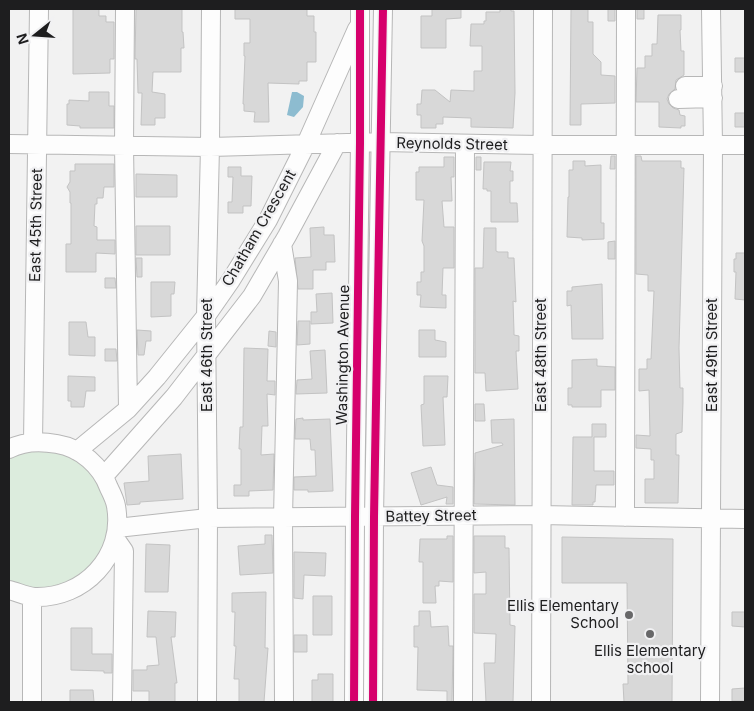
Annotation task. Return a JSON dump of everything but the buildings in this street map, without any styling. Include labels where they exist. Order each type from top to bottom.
[{"type":"street","name":"East 45th Street","points":[[33,442],[39,9]]},
{"type":"street","points":[[125,9],[124,146],[128,409]]},
{"type":"street","name":"East 46th Street","points":[[207,702],[206,316],[211,9]]},
{"type":"street","points":[[373,702],[374,517],[383,9]]},
{"type":"street","name":"East 48th Street","points":[[541,702],[542,9]]},
{"type":"street","points":[[625,517],[626,9]]},
{"type":"street","name":"East 49th Street","points":[[710,702],[714,145],[712,9]]},
{"type":"street","name":"Washington Avenue","points":[[354,702],[354,517],[360,143],[360,15]]},
{"type":"street","name":"Chatham Crescent","points":[[78,451],[128,409],[157,377],[206,316],[231,280],[268,220],[306,144],[360,15]]},
{"type":"street","points":[[681,92],[713,92]]},
{"type":"street","name":"Reynolds Street","points":[[9,144],[210,147],[380,142],[541,145],[745,145]]},
{"type":"street","name":"Chatham Crescent","points":[[104,476],[143,434],[206,357],[252,296],[337,144]]},
{"type":"street","points":[[463,702],[465,144]]},
{"type":"street","points":[[282,244],[288,281],[283,518],[284,702]]},
{"type":"street","points":[[9,449],[33,442],[61,445],[78,451],[96,466],[104,476],[116,505],[116,533],[106,560],[95,574],[82,585],[66,592],[49,596],[32,597],[9,590]]},
{"type":"street","name":"Battey Street","points":[[116,533],[208,518],[541,515],[745,520]]},
{"type":"street","points":[[116,533],[124,551],[122,702]]},
{"type":"street","points":[[32,597],[32,702]]},
{"type":"green space","points":[[33,442],[96,466],[117,528],[82,585],[9,590],[9,449]]},
{"type":"water","points":[[292,92],[297,92],[304,96],[303,107],[294,117],[287,115]]},
{"type":"cycle path","points":[[354,702],[360,9]]},
{"type":"cycle path","points":[[373,702],[374,517],[383,9]]},
{"type":"place","name":"Ellis Elementary School","points":[[629,615]]},
{"type":"place","name":"Ellis Elementary school","points":[[650,634]]}]
